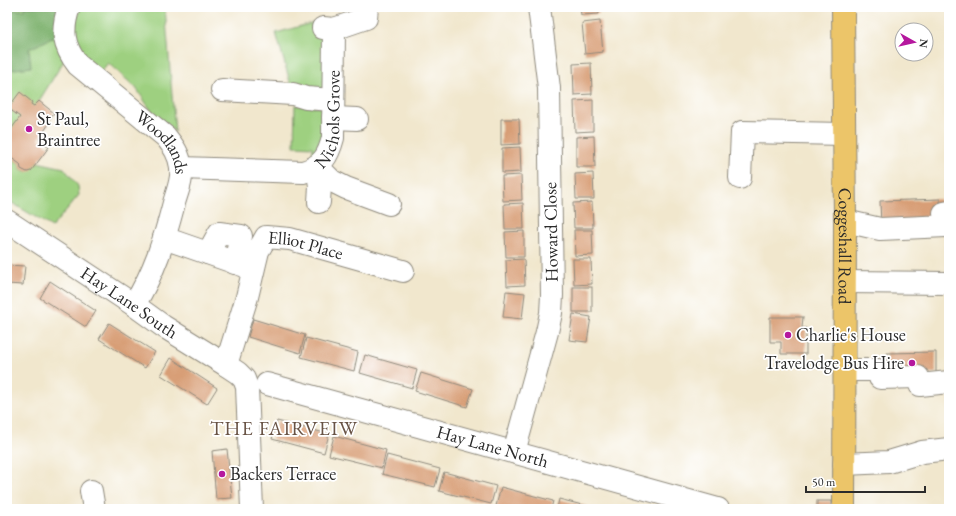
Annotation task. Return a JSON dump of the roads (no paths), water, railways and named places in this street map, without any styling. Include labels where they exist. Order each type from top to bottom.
[{"type":"main road","name":"Coggeshall Road","points":[[842,7],[845,221],[844,509]]},
{"type":"street","name":"Woodlands","points":[[69,7],[64,27],[65,43],[72,58],[78,65],[166,137],[174,146],[179,156],[181,168],[180,181],[164,238],[144,289],[134,305]]},
{"type":"street","name":"Nichols Grove","points":[[181,168],[304,172],[322,162],[327,156],[332,138],[333,109],[329,29],[366,18],[367,7]]},
{"type":"street","name":"Howard Close","points":[[514,452],[547,332],[552,295],[549,88],[539,7]]},
{"type":"street","points":[[222,90],[293,94],[357,118]]},
{"type":"street","points":[[740,178],[742,132],[844,134]]},
{"type":"street","points":[[317,166],[320,186],[319,202]]},
{"type":"street","points":[[317,166],[332,181],[346,188],[389,204]]},
{"type":"street","points":[[845,221],[880,229],[946,226],[944,212],[949,212]]},
{"type":"street","name":"Hay Lane South","points":[[7,221],[134,305],[163,326],[257,386]]},
{"type":"street","points":[[164,238],[238,264]]},
{"type":"street","name":"Elliot Place","points":[[226,365],[247,297],[258,251],[266,238],[290,239],[403,271]]},
{"type":"street","points":[[845,282],[949,283]]},
{"type":"street","points":[[949,367],[947,367],[949,375]]},
{"type":"street","points":[[845,370],[879,370],[880,378],[918,377],[920,385],[949,382]]},
{"type":"street","name":"Hay Lane North","points":[[257,386],[514,452],[718,509]]},
{"type":"street","points":[[252,509],[257,386]]},
{"type":"street","points":[[844,464],[889,462],[922,452],[949,449]]},
{"type":"place","name":"St Paul, Braintree","points":[[29,129]]},
{"type":"place","name":"Charlie's House","points":[[788,335]]},
{"type":"place","name":"Travelodge Bus Hire","points":[[912,363]]},
{"type":"place","name":"Backers Terrace","points":[[222,474]]},
{"type":"district","name":"THE FAIRVEIW","points":[[284,428]]}]
